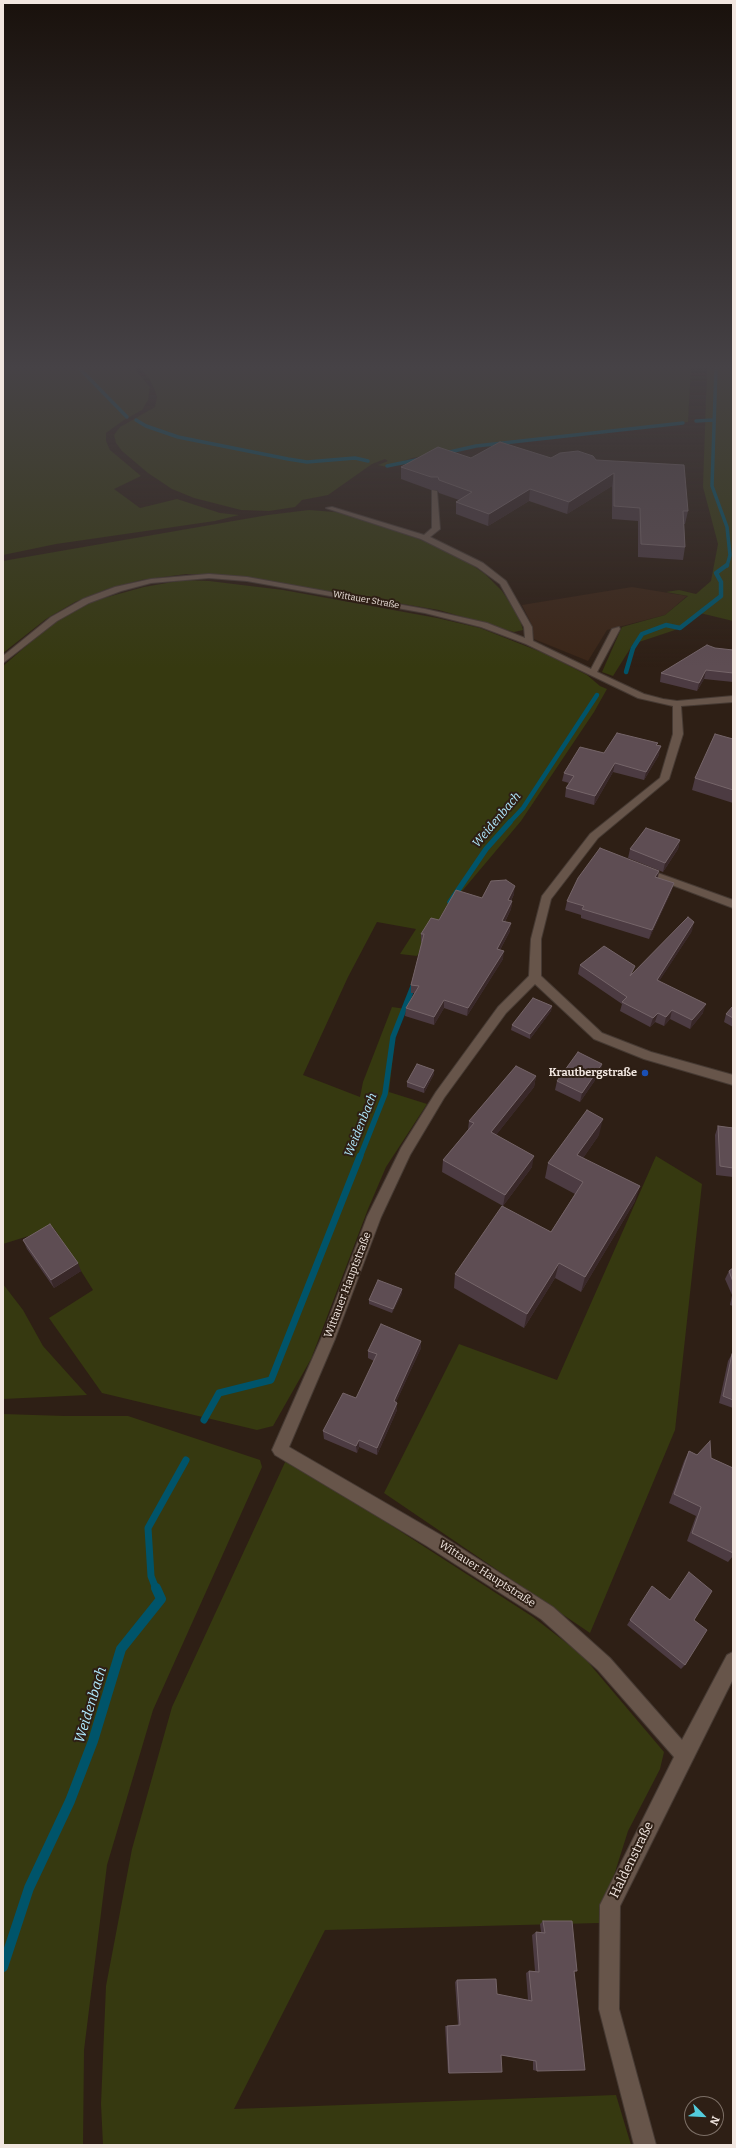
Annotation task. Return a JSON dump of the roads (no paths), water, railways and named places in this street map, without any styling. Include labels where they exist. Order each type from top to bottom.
[{"type":"street","points":[[426,537],[436,529],[434,491]]},
{"type":"street","points":[[330,508],[426,537],[480,565],[503,583],[528,627],[529,642]]},
{"type":"street","name":"Wittauer Straße","points":[[3,660],[54,619],[86,601],[118,589],[151,581],[209,576],[247,580],[425,610],[484,625],[529,642],[592,674],[641,696],[677,704],[733,698]]},
{"type":"street","points":[[592,674],[616,629]]},
{"type":"street","points":[[677,704],[678,734],[664,779],[594,836],[589,848],[546,898],[536,939],[535,977],[598,1036],[648,1056],[733,1080]]},
{"type":"street","points":[[634,867],[733,904]]},
{"type":"street","name":"Wittauer Hauptstraße","points":[[535,977],[502,1010],[440,1095],[405,1152],[374,1218],[328,1340],[280,1450],[433,1540],[547,1613],[604,1664],[684,1755]]},
{"type":"street","name":"Haldenstraße","points":[[645,2145],[609,2009],[610,1905],[684,1755],[733,1661]]},
{"type":"waterway","name":"Weidenbach","points":[[713,467],[712,486],[727,527],[730,555],[727,566]]},
{"type":"waterway","name":"Weidenbach","points":[[626,672],[633,648],[642,634],[666,625],[680,628],[721,596],[721,582],[716,573],[727,565]]},
{"type":"waterway","name":"Weidenbach","points":[[509,823],[523,808],[597,695]]},
{"type":"waterway","name":"Weidenbach","points":[[450,902],[486,849],[510,822]]},
{"type":"waterway","name":"Weidenbach","points":[[360,1157],[385,1094],[393,1037],[414,984]]},
{"type":"waterway","name":"Weidenbach","points":[[204,1420],[219,1393],[271,1380],[360,1156]]},
{"type":"waterway","name":"Weidenbach","points":[[156,1589],[151,1576],[148,1528],[186,1460]]},
{"type":"waterway","name":"Weidenbach","points":[[3,1967],[29,1888],[70,1801],[93,1741],[121,1649],[161,1599],[156,1588]]},
{"type":"place","name":"Krautbergstraße","points":[[645,1073]]}]
